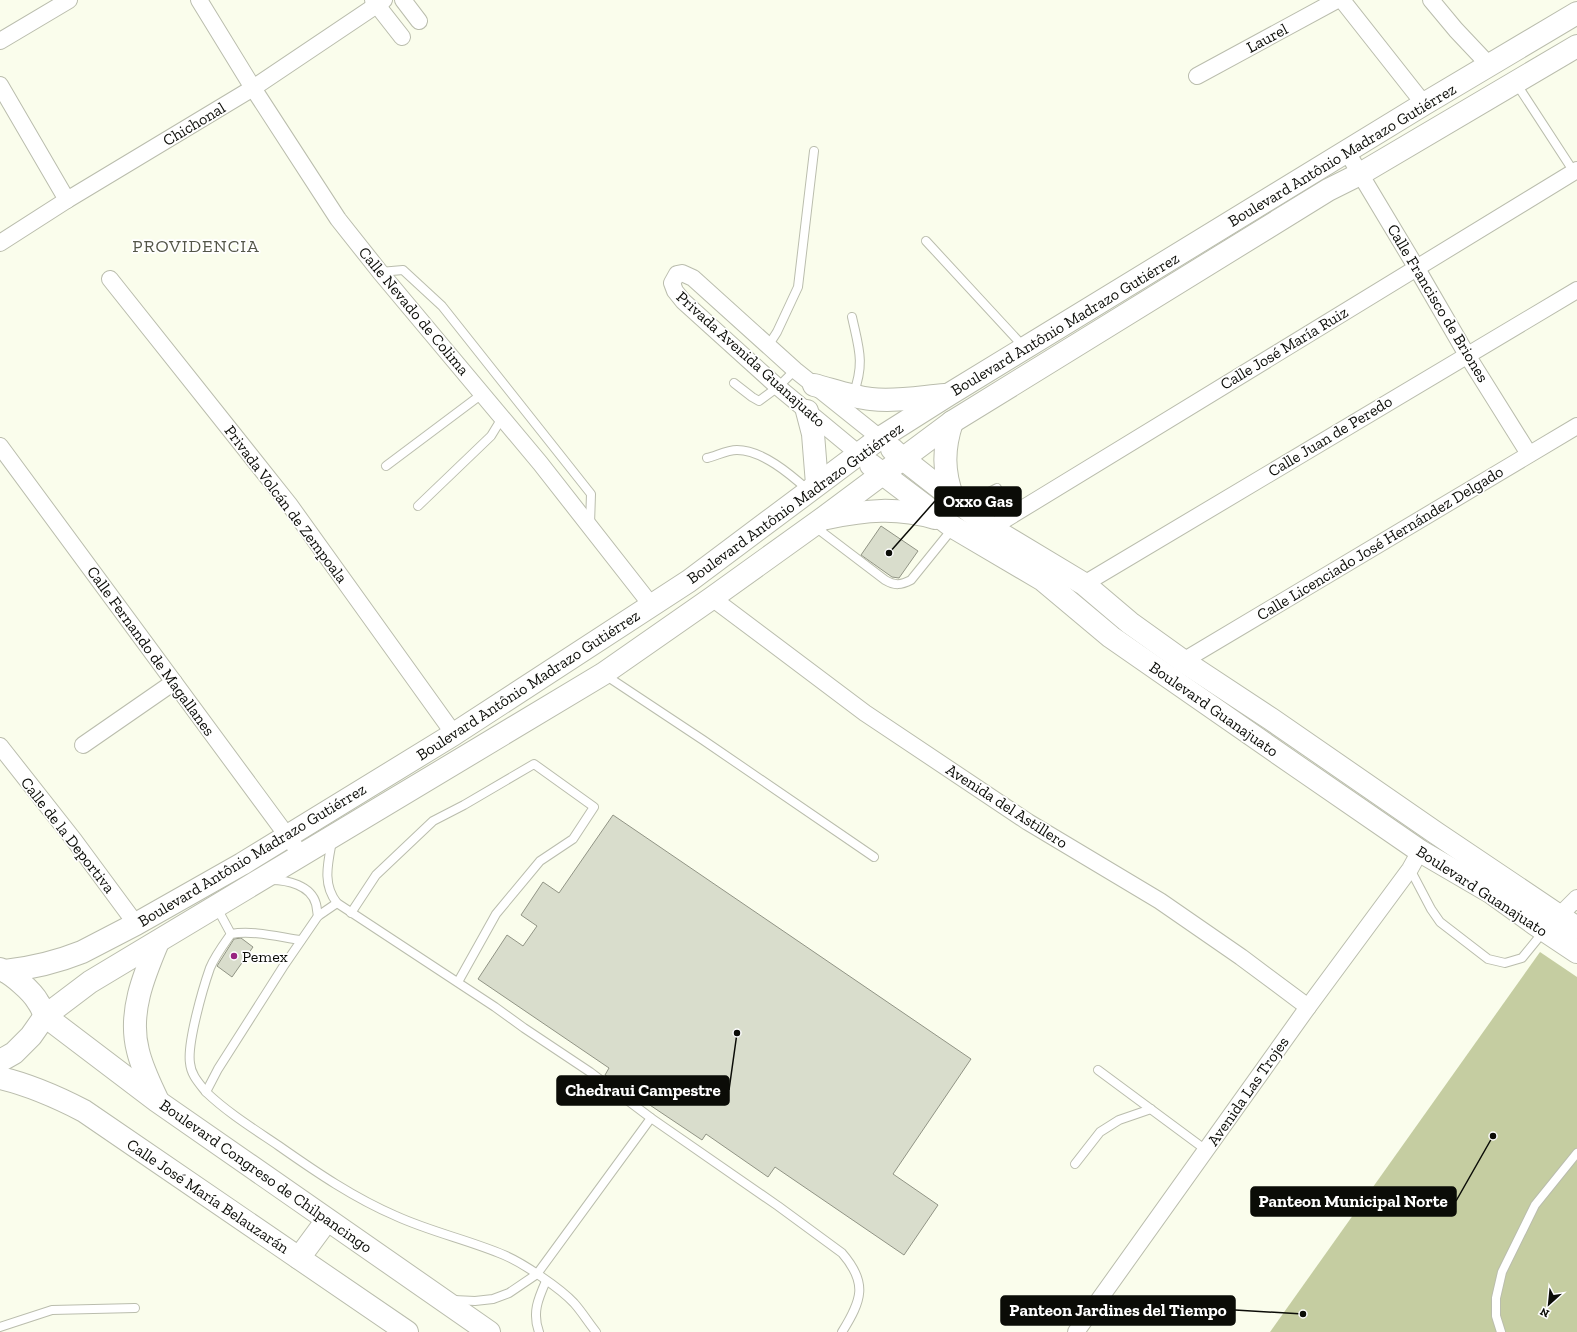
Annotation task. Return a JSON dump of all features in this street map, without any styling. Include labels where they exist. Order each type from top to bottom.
[{"type":"street","points":[[0,41],[69,0]]},
{"type":"street","name":"Calle Nevado de Colima","points":[[199,0],[253,88],[338,219],[380,272],[502,418],[652,606]]},
{"type":"street","points":[[402,0],[419,21]]},
{"type":"street","name":"Laurel","points":[[1197,76],[1337,0]]},
{"type":"street","points":[[1342,0],[1424,104]]},
{"type":"street","points":[[1431,0],[1490,66]]},
{"type":"street","points":[[378,2],[402,37]]},
{"type":"street","name":"Chichonal","points":[[0,242],[253,88],[378,2]]},
{"type":"street","name":"Boulevard Antônio Madrazo Gutiérrez","points":[[3,970],[33,967],[63,960],[82,952],[208,884],[288,836],[454,734],[652,606],[689,581],[880,438],[1424,104],[1577,14]]},
{"type":"street","name":"Boulevard Antônio Madrazo Gutiérrez","points":[[0,1061],[14,1053],[31,1036],[45,1016],[90,982],[603,674],[818,522],[952,422],[1328,190],[1360,174],[1577,46]]},
{"type":"street","points":[[0,85],[67,200]]},
{"type":"street","name":"Calle Francisco de Briones","points":[[1347,152],[1467,356],[1529,454]]},
{"type":"street","name":"Calle José María Ruiz","points":[[991,528],[1416,267],[1576,171]]},
{"type":"street","name":"Privada Avenida Guanajuato","points":[[859,454],[778,387],[683,301],[673,288],[672,283],[677,274],[682,273],[693,278],[795,370],[880,438]]},
{"type":"street","name":"Privada Volcán de Zempoala","points":[[110,279],[289,504],[454,734]]},
{"type":"street","name":"Calle Juan de Peredo","points":[[1084,584],[1577,290]]},
{"type":"street","points":[[814,385],[852,396],[872,399],[886,400],[948,395]]},
{"type":"street","points":[[807,411],[813,434],[813,488]]},
{"type":"street","points":[[952,422],[948,434],[944,459],[948,484],[958,501]]},
{"type":"street","name":"Calle Licenciado José Hernández Delgado","points":[[1183,661],[1577,426]]},
{"type":"street","name":"Boulevard Guanajuato","points":[[880,438],[902,458],[991,528],[1084,584],[1130,623],[1183,661],[1271,719],[1552,923],[1577,952]]},
{"type":"street","name":"Calle Fernando de Magallanes","points":[[0,446],[302,856]]},
{"type":"street","name":"Boulevard Guanajuato","points":[[859,454],[881,474],[949,524],[1043,580],[1111,637],[1415,860],[1492,893],[1552,923],[1577,928]]},
{"type":"street","points":[[818,522],[850,513],[887,510],[906,512],[949,524]]},
{"type":"street","name":"Avenida del Astillero","points":[[712,598],[865,713],[1028,822],[1160,901],[1241,957],[1308,1007]]},
{"type":"street","points":[[84,745],[174,682]]},
{"type":"street","name":"Calle de la Deportiva","points":[[0,746],[74,840],[136,924]]},
{"type":"street","name":"Avenida Las Trojes","points":[[1076,1332],[1415,860]]},
{"type":"street","points":[[1552,923],[1577,898]]},
{"type":"street","points":[[157,1101],[142,1066],[135,1030],[136,1014],[143,978],[158,942]]},
{"type":"street","points":[[3,970],[38,1000],[45,1016]]},
{"type":"street","name":"Boulevard Congreso de Chilpancingo","points":[[45,1016],[157,1101],[489,1332]]},
{"type":"street","name":"Calle José María Belauzarán","points":[[0,1078],[27,1085],[53,1095],[84,1112],[407,1332]]},
{"type":"street","points":[[299,1258],[327,1220]]},
{"type":"lane","points":[[1516,83],[1576,171]]},
{"type":"lane","points":[[768,346],[777,332],[798,287],[814,151]]},
{"type":"lane","points":[[926,241],[1025,348]]},
{"type":"lane","points":[[380,272],[403,270],[442,306],[591,494],[590,527]]},
{"type":"lane","points":[[852,317],[860,357],[859,378],[852,396]]},
{"type":"lane","points":[[734,383],[759,401],[778,387],[795,370]]},
{"type":"lane","points":[[386,466],[482,394]]},
{"type":"lane","points":[[418,506],[492,436],[502,418]]},
{"type":"lane","points":[[707,458],[736,450],[753,452],[813,488]]},
{"type":"lane","points":[[958,501],[997,488]]},
{"type":"lane","points":[[818,522],[862,564],[885,580],[896,585],[911,580],[920,570],[949,524]]},
{"type":"lane","points":[[603,674],[703,740],[874,857]]},
{"type":"lane","points":[[351,913],[376,875],[433,821],[464,805],[534,764],[594,807],[573,839],[540,861],[496,914],[458,982]]},
{"type":"lane","points":[[333,836],[327,881],[330,894],[337,903],[458,982],[590,1072],[651,1118],[778,1206],[842,1253],[857,1274],[860,1286],[858,1300],[842,1332]]},
{"type":"lane","points":[[1415,860],[1431,909],[1440,922],[1488,959],[1505,963],[1522,958],[1552,923]]},
{"type":"lane","points":[[261,880],[281,880],[300,886],[309,893],[316,902],[318,916]]},
{"type":"lane","points":[[206,1092],[218,1069],[301,940],[318,916],[337,903]]},
{"type":"lane","points":[[217,907],[232,934]]},
{"type":"lane","points":[[232,934],[255,934],[301,940]]},
{"type":"lane","points":[[232,934],[211,967],[199,1007],[189,1051],[190,1065],[195,1078],[206,1092],[219,1104],[293,1156],[362,1200],[395,1216],[433,1231],[505,1256],[537,1274],[573,1302],[596,1332]]},
{"type":"lane","points":[[1098,1070],[1206,1150]]},
{"type":"lane","points":[[1075,1164],[1100,1132],[1119,1120],[1151,1109]]},
{"type":"lane","points":[[443,1300],[475,1301],[493,1299],[509,1293],[537,1274],[651,1118]]},
{"type":"lane","points":[[1501,1332],[1496,1316],[1496,1298],[1502,1272],[1535,1206],[1577,1153]]},
{"type":"lane","points":[[539,1332],[535,1316],[538,1300],[546,1281]]},
{"type":"lane","points":[[0,1327],[52,1310],[135,1308]]},
{"type":"green space","points":[[1540,952],[1577,977],[1577,1332],[1270,1332]]},
{"type":"building","points":[[881,526],[918,551],[899,578],[892,577],[861,555]]},
{"type":"building","points":[[613,815],[971,1059],[893,1174],[938,1205],[904,1255],[775,1167],[768,1177],[706,1134],[702,1140],[605,1075],[609,1068],[478,979],[507,935],[523,946],[537,926],[521,915],[543,882],[559,893]]},
{"type":"building","name":"Pemex","points":[[241,938],[253,947],[232,977],[217,966],[234,939]]},
{"type":"place","name":"Oxxo Gas","points":[[889,553]]},
{"type":"place","name":"Pemex","points":[[234,956]]},
{"type":"place","name":"Chedraui Campestre","points":[[737,1033]]},
{"type":"place","name":"Panteon Municipal Norte","points":[[1493,1136]]},
{"type":"place","name":"Panteon Jardines del Tiempo","points":[[1303,1314]]},
{"type":"district","name":"PROVIDENCIA","points":[[196,246]]}]
